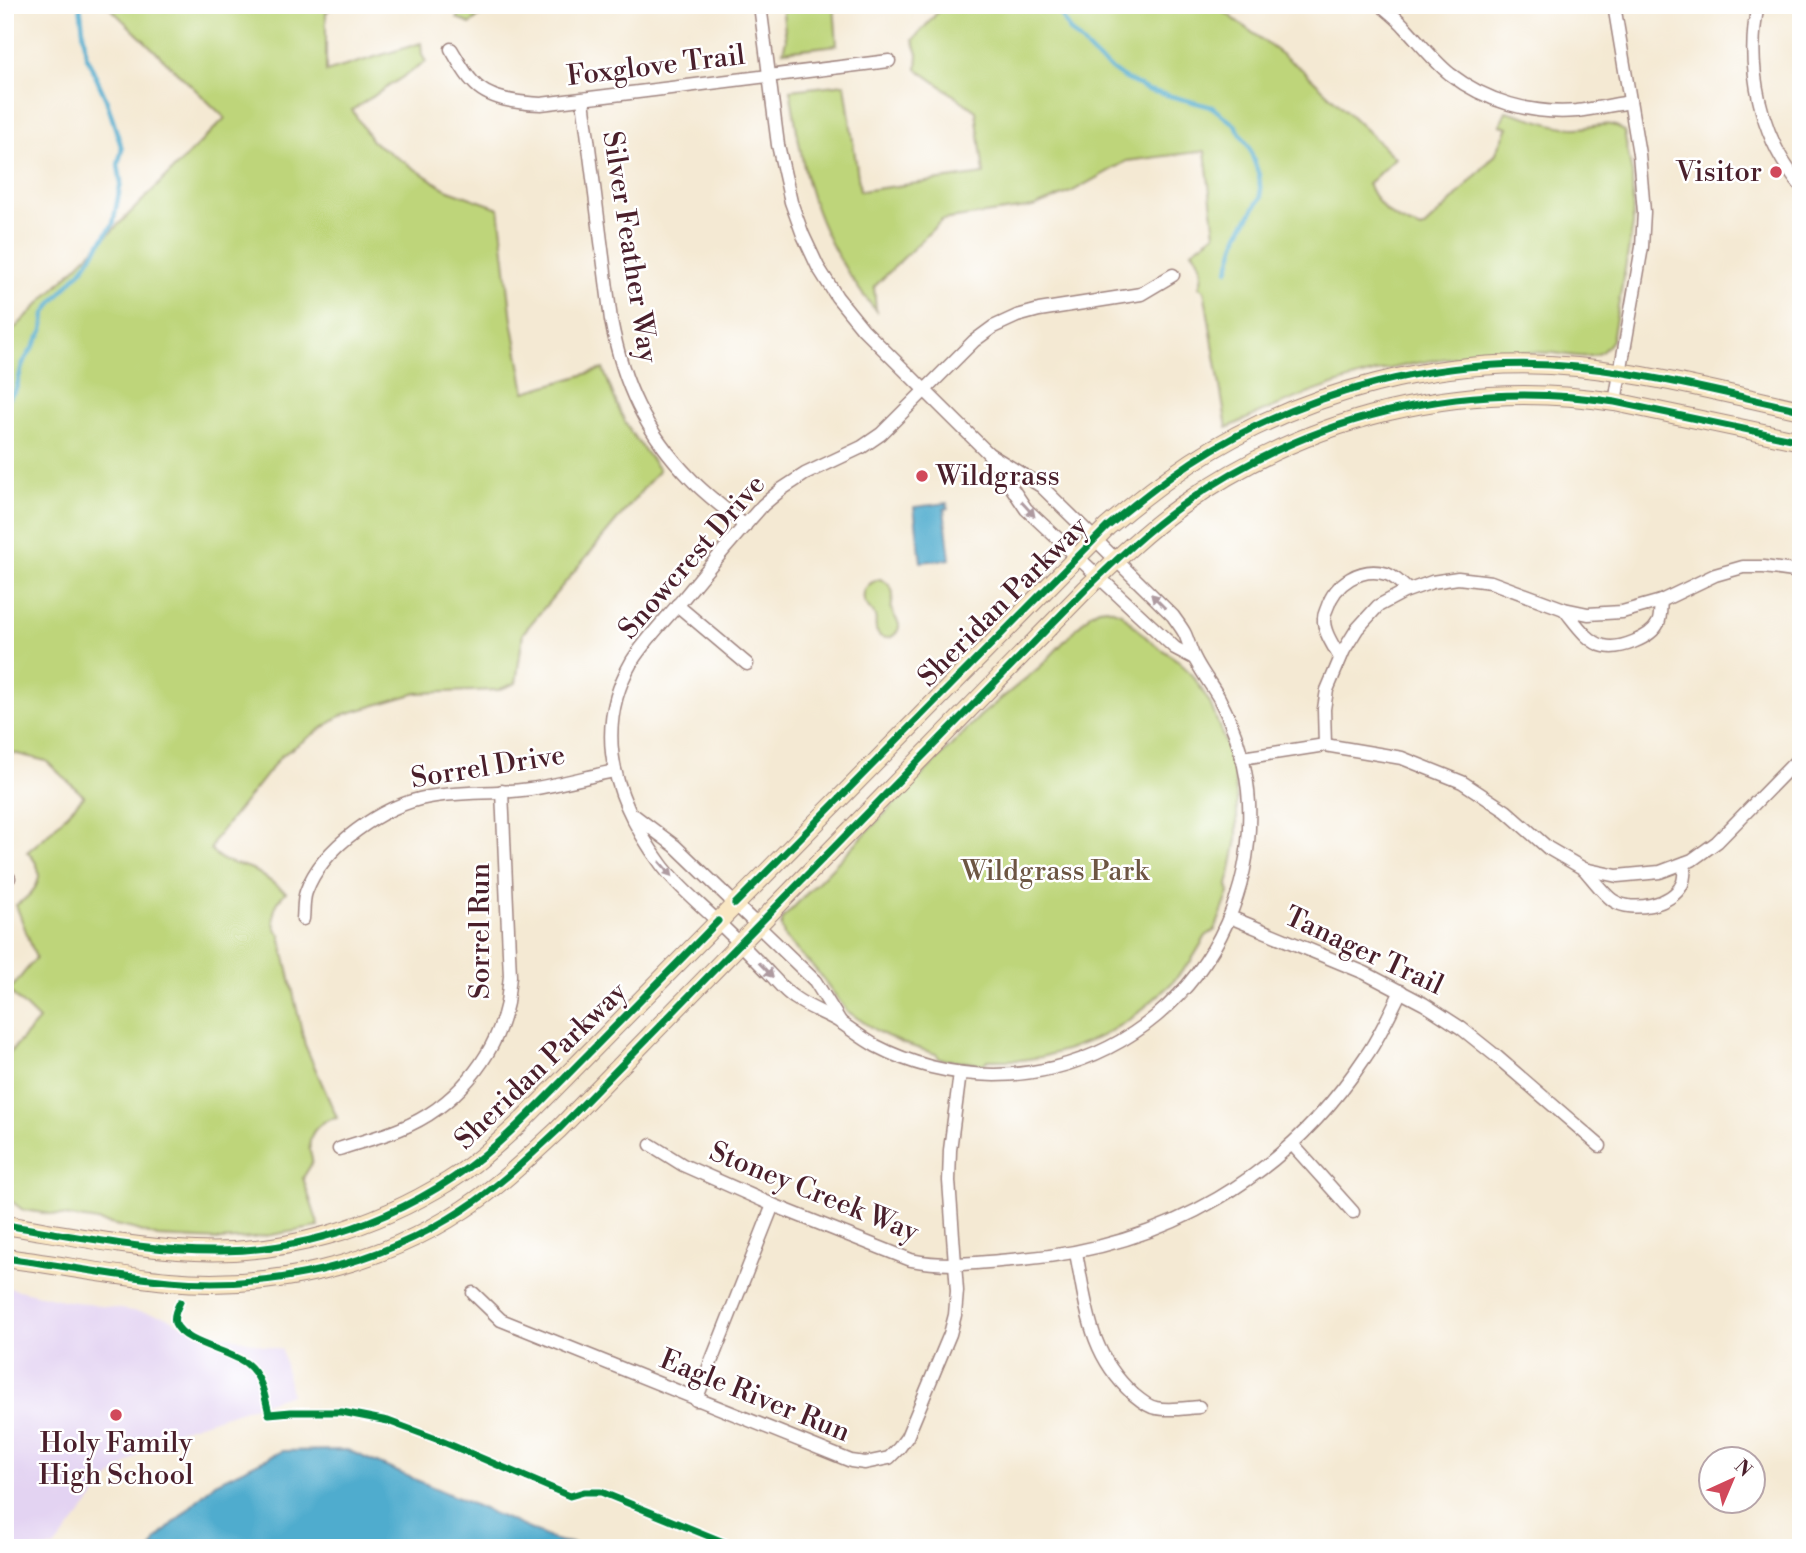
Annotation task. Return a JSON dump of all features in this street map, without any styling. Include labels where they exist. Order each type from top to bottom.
[{"type":"main road","name":"Sheridan Parkway","points":[[5,1225],[157,1247],[224,1251],[290,1244],[327,1235],[405,1206],[450,1180],[497,1144],[1094,539],[1164,481],[1202,456],[1284,414],[1360,388],[1411,375],[1483,366],[1551,365],[1656,378],[1801,410]]},
{"type":"main road","name":"Sheridan Parkway","points":[[5,1258],[141,1277],[209,1283],[260,1280],[341,1265],[392,1247],[464,1209],[508,1176],[558,1130],[1116,560],[1179,507],[1224,477],[1297,440],[1355,419],[1426,402],[1534,394],[1615,401],[1801,441]]},
{"type":"street","points":[[760,5],[782,168],[791,202],[808,246],[837,297],[863,329],[989,454],[1026,509],[1175,648],[1194,658]]},
{"type":"street","points":[[1381,5],[1450,74],[1470,88],[1495,100],[1548,111],[1576,111],[1630,102]]},
{"type":"street","points":[[1614,5],[1642,177],[1644,212],[1642,247],[1615,401]]},
{"type":"street","points":[[1758,5],[1754,52],[1760,106],[1782,159],[1801,186]]},
{"type":"street","name":"Foxglove Trail","points":[[451,49],[474,84],[495,97],[518,103],[541,104],[889,61]]},
{"type":"street","name":"Silver Feather Way","points":[[583,100],[611,320],[617,353],[626,379],[653,434],[670,457],[692,481],[745,526]]},
{"type":"street","name":"Snowcrest Drive","points":[[989,454],[1041,486],[1173,616],[1230,721],[1242,758],[1249,799],[1250,830],[1242,877],[1230,917],[1209,957],[1176,999],[1149,1022],[1100,1052],[1044,1070],[991,1075],[960,1073],[905,1059],[876,1046],[841,1023],[792,997],[663,868],[629,812],[614,771],[611,723],[616,697],[635,658],[763,505],[805,474],[862,447],[881,434],[974,341],[993,327],[1017,316],[1140,294],[1173,275]]},
{"type":"street","points":[[1325,746],[1324,709],[1327,690],[1340,658],[1357,629],[1378,606],[1408,590],[1432,582],[1458,578],[1491,582],[1564,609],[1588,614],[1622,612],[1661,601],[1716,575],[1743,567],[1801,572]]},
{"type":"street","points":[[1340,658],[1328,636],[1324,618],[1329,600],[1337,587],[1351,578],[1368,573],[1386,574],[1398,580],[1408,590]]},
{"type":"street","points":[[1564,609],[1591,639],[1604,646],[1620,647],[1650,632],[1658,624],[1661,601]]},
{"type":"street","points":[[677,605],[747,664]]},
{"type":"street","points":[[1242,758],[1325,746],[1402,758],[1462,782],[1507,811],[1548,848],[1584,869],[1616,876],[1660,872],[1692,860],[1717,842],[1801,756]]},
{"type":"street","name":"Sorrel Drive","points":[[303,919],[306,893],[335,850],[355,831],[399,805],[425,797],[453,793],[530,789],[614,771]]},
{"type":"street","name":"Sorrel Run","points":[[339,1149],[423,1119],[461,1088],[490,1049],[507,1004],[510,976],[502,791]]},
{"type":"street","points":[[629,812],[675,846],[815,981],[841,1023]]},
{"type":"street","points":[[1584,869],[1612,901],[1627,907],[1642,908],[1659,903],[1682,885],[1685,863]]},
{"type":"street","name":"Tanager Trail","points":[[1230,917],[1365,973],[1401,991],[1461,1028],[1600,1146]]},
{"type":"street","name":"Stoney Creek Way","points":[[651,1145],[683,1165],[773,1205],[911,1260],[956,1265],[1076,1253],[1151,1232],[1193,1213],[1258,1173],[1321,1115],[1346,1085],[1368,1054],[1401,991]]},
{"type":"street","name":"Eagle River Run","points":[[473,1293],[501,1320],[696,1400],[851,1461],[865,1463],[889,1458],[907,1437],[950,1335],[955,1315],[957,1291],[950,1150],[960,1073]]},
{"type":"street","points":[[1292,1144],[1353,1212]]},
{"type":"street","points":[[696,1400],[773,1205]]},
{"type":"street","points":[[1076,1253],[1091,1327],[1098,1347],[1115,1375],[1137,1397],[1154,1409],[1199,1407]]},
{"type":"shaded area","name":"Holy Family High School","points":[[5,1287],[62,1300],[165,1316],[180,1324],[282,1350],[291,1394],[162,1436],[111,1477],[54,1548],[5,1548]]},
{"type":"green space","points":[[107,5],[333,5],[326,13],[326,72],[421,43],[426,62],[352,110],[372,141],[446,189],[499,208],[512,320],[525,392],[603,369],[630,431],[659,470],[523,633],[516,683],[498,690],[417,693],[342,715],[281,756],[215,839],[211,849],[219,858],[252,869],[286,892],[275,907],[274,924],[280,935],[305,1045],[337,1118],[325,1121],[313,1133],[310,1144],[312,1162],[303,1178],[319,1227],[253,1238],[220,1240],[158,1237],[92,1220],[23,1210],[11,1201],[7,1190],[5,1058],[39,1020],[9,991],[36,958],[16,905],[30,894],[38,881],[38,867],[27,852],[84,796],[46,761],[5,751],[5,338],[225,118]]},
{"type":"green space","points":[[460,5],[527,5],[487,10],[470,24],[457,18]]},
{"type":"green space","points":[[782,5],[834,5],[837,45],[783,51],[786,40]]},
{"type":"green space","points":[[944,5],[1215,5],[1304,71],[1395,158],[1368,184],[1378,202],[1389,214],[1422,229],[1495,155],[1508,127],[1500,125],[1506,111],[1568,127],[1614,125],[1624,132],[1632,174],[1633,225],[1612,340],[1601,353],[1595,355],[1500,353],[1463,356],[1393,368],[1327,387],[1227,428],[1204,290],[1199,287],[1202,268],[1192,251],[1215,234],[1205,151],[1127,161],[1071,192],[1033,207],[942,220],[874,287],[876,311],[845,268],[814,204],[790,90],[845,84],[860,191],[984,174],[976,111],[917,69],[918,54],[913,40]]},
{"type":"green space","points":[[880,579],[892,590],[892,611],[899,625],[896,633],[888,638],[881,637],[877,632],[875,616],[864,599],[866,588]]},
{"type":"green space","name":"Wildgrass Park","points":[[1107,608],[1121,613],[1150,641],[1180,662],[1195,679],[1210,703],[1230,755],[1237,802],[1237,839],[1228,885],[1229,893],[1215,930],[1206,936],[1191,961],[1170,985],[1132,1018],[1102,1036],[1069,1049],[1021,1060],[988,1060],[983,1064],[940,1059],[936,1054],[878,1032],[847,1011],[817,971],[785,938],[781,926],[783,918],[980,716],[1041,666],[1091,613]]},
{"type":"water","points":[[947,503],[948,508],[944,509],[950,559],[921,562],[914,507]]},
{"type":"water","points":[[347,1450],[557,1541],[602,1548],[152,1548],[156,1540],[215,1483],[282,1451]]},
{"type":"waterway","points":[[5,402],[16,389],[23,363],[43,331],[45,314],[85,266],[113,224],[121,182],[118,165],[122,149],[106,99],[86,55],[80,5]]},
{"type":"waterway","points":[[1056,5],[1070,31],[1099,60],[1122,77],[1148,90],[1212,107],[1235,125],[1249,147],[1259,175],[1261,197],[1239,233],[1228,270]]},
{"type":"cycle path","points":[[735,904],[1107,527],[1148,493],[1192,462],[1234,437],[1280,415],[1327,397],[1376,383],[1477,366],[1527,364],[1633,374],[1801,410]]},
{"type":"cycle path","points":[[5,1258],[169,1281],[246,1282],[322,1270],[360,1259],[396,1246],[464,1209],[501,1181],[558,1130],[1120,557],[1181,506],[1230,475],[1281,448],[1334,427],[1388,411],[1443,401],[1500,395],[1557,396],[1615,402],[1801,441]]},
{"type":"cycle path","points":[[5,1225],[140,1246],[221,1251],[296,1243],[368,1222],[403,1207],[436,1188],[468,1168],[497,1144],[718,921]]},
{"type":"cycle path","points":[[180,1302],[175,1318],[180,1330],[197,1342],[247,1364],[259,1381],[269,1414],[342,1412],[388,1421],[570,1496],[584,1492],[601,1492],[738,1548]]},
{"type":"place","name":"Visitor","points":[[1776,172]]},
{"type":"place","name":"Wildgrass","points":[[922,476]]},
{"type":"place","name":"Holy Family High School","points":[[116,1415]]}]
